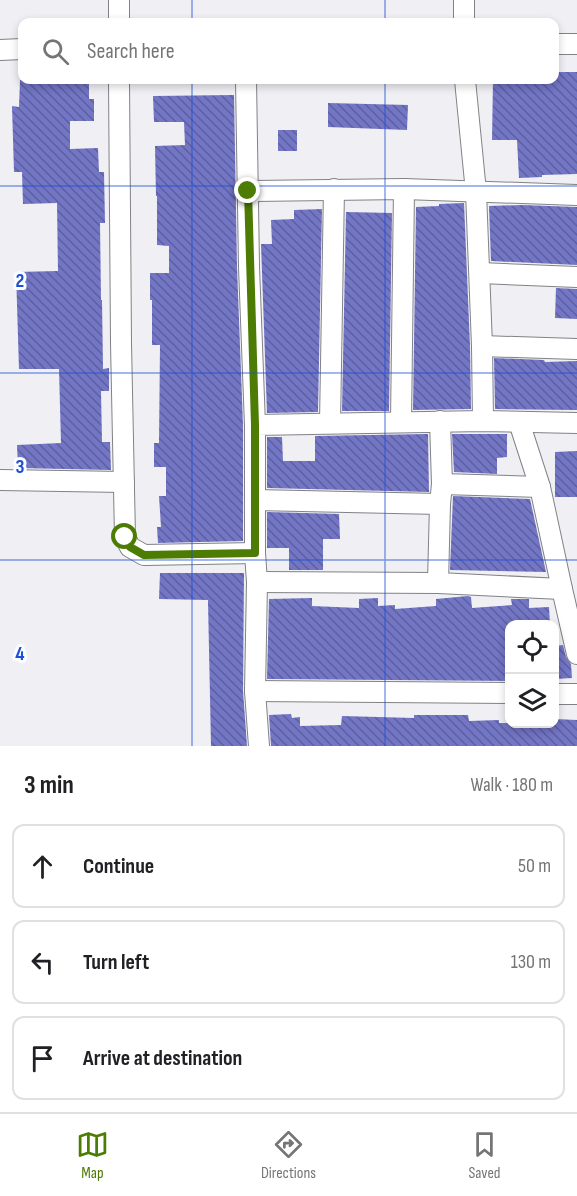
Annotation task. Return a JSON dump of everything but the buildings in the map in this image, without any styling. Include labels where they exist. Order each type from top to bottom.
[{"type":"street","points":[[119,0],[119,18]]},
{"type":"street","points":[[464,0],[464,18]]},
{"type":"street","points":[[559,44],[577,44]]},
{"type":"street","points":[[0,50],[18,49]]},
{"type":"street","points":[[119,84],[125,537],[130,547],[144,555],[255,553]]},
{"type":"street","points":[[246,84],[255,425],[257,582],[255,691],[259,746]]},
{"type":"street","points":[[465,84],[476,192],[483,421]]},
{"type":"street","points":[[330,423],[334,189]]},
{"type":"street","points":[[248,191],[404,189],[577,195]]},
{"type":"street","points":[[401,422],[404,189]]},
{"type":"street","points":[[480,273],[577,277]]},
{"type":"street","points":[[482,346],[577,349]]},
{"type":"street","points":[[255,425],[440,421],[577,423]]},
{"type":"street","points":[[438,583],[441,494],[440,421]]},
{"type":"street","points":[[519,422],[540,487],[577,654]]},
{"type":"street","points":[[0,480],[124,482]]},
{"type":"street","points":[[255,501],[441,494],[540,487]]},
{"type":"street","points":[[257,582],[438,583],[562,589]]},
{"type":"street","points":[[255,691],[505,693]]},
{"type":"street","points":[[559,693],[577,694]]},
{"type":"route","points":[[125,537],[130,547],[144,555],[255,553],[255,425],[248,191]]}]
